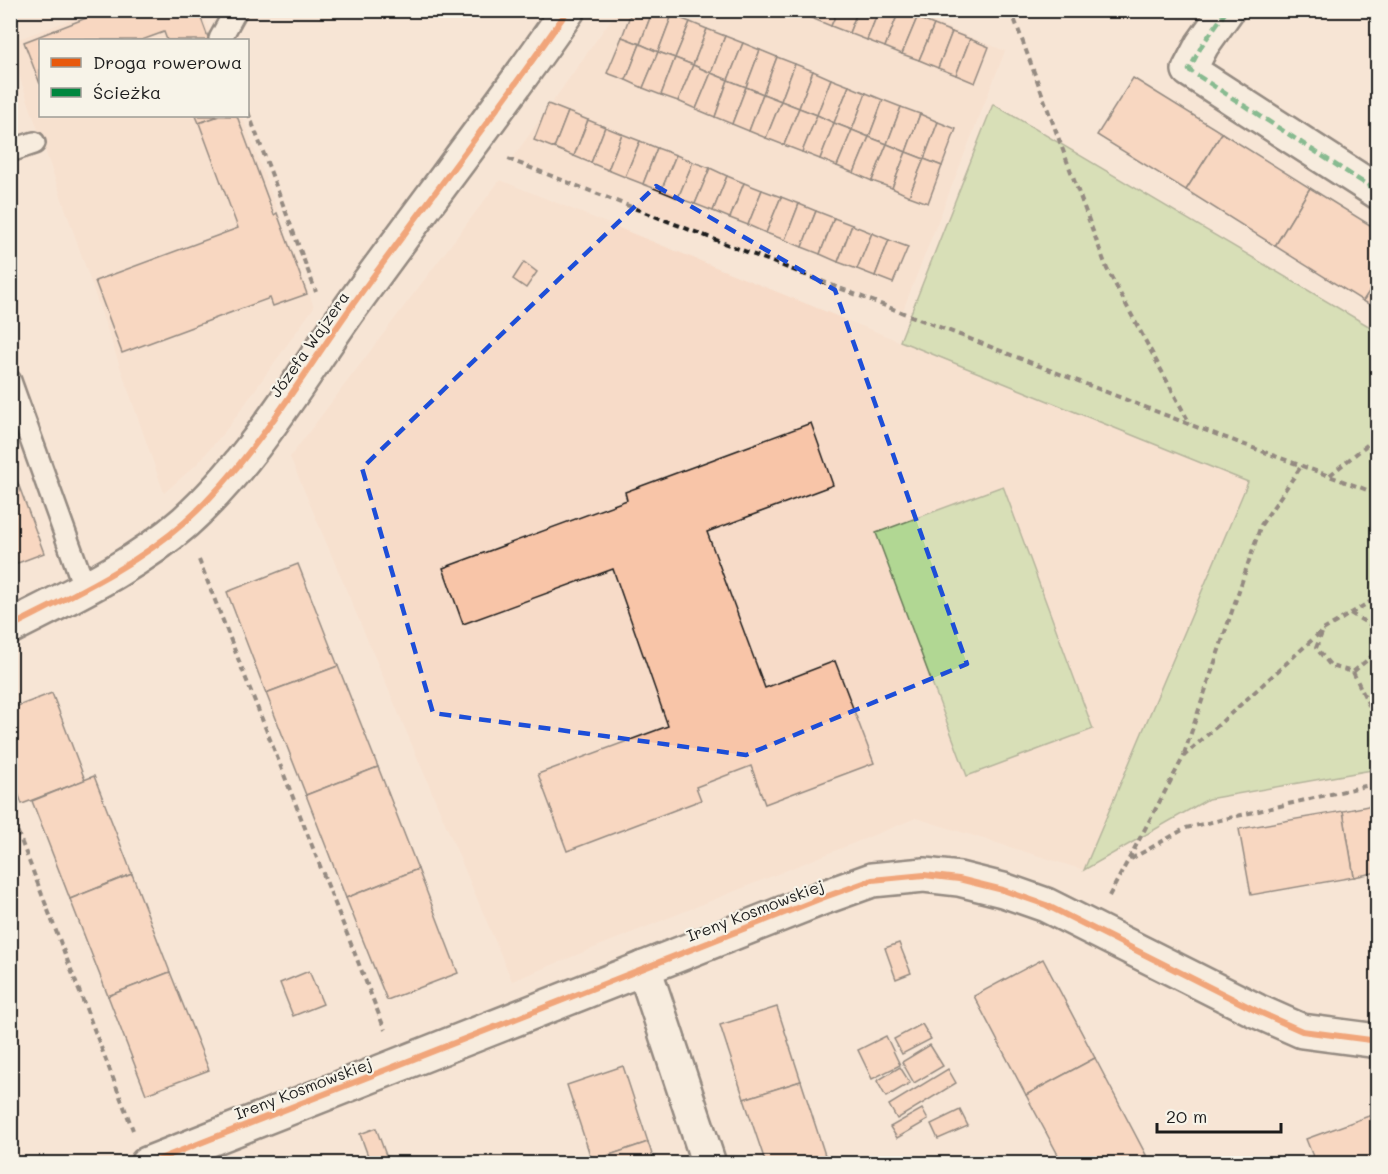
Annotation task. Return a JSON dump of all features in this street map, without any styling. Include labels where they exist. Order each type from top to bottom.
[{"type":"street","name":"Józefa Wajzera","points":[[10,627],[85,589],[137,558],[184,523],[216,491],[255,443],[342,319],[568,10]]},
{"type":"street","points":[[1227,10],[1202,45],[1190,70],[1377,192]]},
{"type":"street","name":"Ireny Kosmowskiej","points":[[164,1160],[822,897],[872,880],[924,875],[959,879],[1003,891],[1046,905],[1093,927],[1257,1011],[1302,1031],[1377,1041]]},
{"type":"street","points":[[644,968],[709,1164]]},
{"type":"lane","points":[[220,39],[236,10]]},
{"type":"lane","points":[[10,151],[34,143]]},
{"type":"lane","points":[[10,381],[85,589]]},
{"type":"path","points":[[1011,10],[1107,269],[1191,425]]},
{"type":"path","points":[[249,115],[322,307],[342,319]]},
{"type":"path","points":[[471,145],[1191,425],[1377,494]]},
{"type":"path","points":[[1329,476],[1377,436]]},
{"type":"path","points":[[1093,927],[1184,756],[1261,525],[1302,465]]},
{"type":"path","points":[[184,523],[399,1065]]},
{"type":"path","points":[[1184,756],[1323,630],[1377,597]]},
{"type":"path","points":[[1350,614],[1372,626],[1372,656],[1353,672]]},
{"type":"path","points":[[1323,630],[1316,648],[1331,666],[1353,672],[1377,724]]},
{"type":"path","points":[[1128,860],[1186,828],[1377,783]]},
{"type":"path","points":[[10,812],[133,1131]]},
{"type":"highlighted area","points":[[656,186],[835,290],[967,664],[746,755],[433,713],[362,468]]},
{"type":"shaded area","points":[[95,11],[202,11],[213,39],[39,39],[39,117],[242,117],[314,307],[230,425],[198,463],[164,493],[11,52],[10,42]]},
{"type":"shaded area","points":[[617,11],[907,11],[1005,51],[903,310],[512,159]]},
{"type":"shaded area","points":[[500,180],[1248,482],[1084,870],[916,818],[512,981],[290,457]]},
{"type":"green space","points":[[993,104],[1377,331],[1377,769],[1208,799],[1084,870],[1248,482],[900,341]]},
{"type":"green space","points":[[1003,486],[1093,729],[967,776],[876,533]]},
{"type":"building","points":[[107,10],[198,10],[209,39],[167,39],[164,32],[145,39],[39,39],[39,81],[24,42]]},
{"type":"building","points":[[632,10],[653,10],[640,44],[622,37]]},
{"type":"building","points":[[653,10],[661,10],[672,15],[658,52],[640,44]]},
{"type":"building","points":[[798,10],[817,10],[814,19],[797,13]]},
{"type":"building","points":[[817,10],[838,10],[831,26],[814,19]]},
{"type":"building","points":[[838,10],[858,10],[849,33],[831,26]]},
{"type":"building","points":[[858,10],[879,10],[867,40],[849,33]]},
{"type":"building","points":[[879,10],[899,11],[885,47],[867,40]]},
{"type":"building","points":[[899,11],[917,18],[902,54],[885,47]]},
{"type":"building","points":[[672,15],[690,22],[675,58],[658,52]]},
{"type":"building","points":[[917,18],[934,25],[919,60],[902,54]]},
{"type":"building","points":[[690,22],[707,29],[693,65],[675,58]]},
{"type":"building","points":[[934,25],[952,32],[938,68],[919,60]]},
{"type":"building","points":[[707,29],[725,36],[711,73],[693,65]]},
{"type":"building","points":[[952,32],[970,39],[956,75],[938,68]]},
{"type":"building","points":[[725,36],[743,43],[728,80],[711,73]]},
{"type":"building","points":[[622,37],[640,44],[626,80],[607,73]]},
{"type":"building","points":[[970,39],[989,47],[975,83],[956,75]]},
{"type":"building","points":[[743,43],[760,50],[746,87],[728,80]]},
{"type":"building","points":[[640,44],[658,52],[643,88],[626,80]]},
{"type":"building","points":[[760,50],[777,57],[763,94],[746,87]]},
{"type":"building","points":[[658,52],[675,58],[661,95],[643,88]]},
{"type":"building","points":[[777,57],[795,64],[781,101],[763,94]]},
{"type":"building","points":[[675,58],[693,65],[678,101],[661,95]]},
{"type":"building","points":[[795,64],[813,71],[799,108],[781,101]]},
{"type":"building","points":[[693,65],[711,73],[696,109],[678,101]]},
{"type":"building","points":[[813,71],[831,79],[817,115],[799,108]]},
{"type":"building","points":[[711,73],[728,80],[715,117],[696,109]]},
{"type":"building","points":[[1133,78],[1222,133],[1186,190],[1097,135]]},
{"type":"building","points":[[831,79],[849,86],[834,123],[817,115]]},
{"type":"building","points":[[728,80],[746,87],[732,124],[715,117]]},
{"type":"building","points":[[849,86],[866,93],[852,130],[834,123]]},
{"type":"building","points":[[746,87],[763,94],[749,131],[732,124]]},
{"type":"building","points":[[866,93],[883,100],[869,137],[852,130]]},
{"type":"building","points":[[763,94],[781,101],[766,138],[749,131]]},
{"type":"building","points":[[883,100],[901,107],[887,144],[869,137]]},
{"type":"building","points":[[781,101],[799,108],[784,145],[766,138]]},
{"type":"building","points":[[548,104],[568,112],[554,148],[534,140]]},
{"type":"building","points":[[901,107],[920,114],[906,152],[887,144]]},
{"type":"building","points":[[799,108],[817,115],[802,152],[784,145]]},
{"type":"building","points":[[568,112],[588,120],[574,156],[554,148]]},
{"type":"building","points":[[920,114],[938,122],[924,159],[906,152]]},
{"type":"building","points":[[817,115],[834,123],[820,159],[802,152]]},
{"type":"building","points":[[196,117],[216,117],[199,123]]},
{"type":"building","points":[[216,117],[237,117],[307,294],[273,306],[270,298],[122,353],[95,281],[238,228],[199,123]]},
{"type":"building","points":[[588,120],[605,127],[591,163],[574,156]]},
{"type":"building","points":[[938,122],[956,129],[942,166],[924,159]]},
{"type":"building","points":[[834,123],[852,130],[837,166],[820,159]]},
{"type":"building","points":[[605,127],[622,134],[608,170],[591,163]]},
{"type":"building","points":[[852,130],[869,137],[854,173],[837,166]]},
{"type":"building","points":[[1222,133],[1310,188],[1275,246],[1186,190]]},
{"type":"building","points":[[622,134],[640,141],[625,177],[608,170]]},
{"type":"building","points":[[869,137],[887,144],[872,181],[854,173]]},
{"type":"building","points":[[640,141],[657,148],[643,184],[625,177]]},
{"type":"building","points":[[887,144],[906,152],[892,188],[872,181]]},
{"type":"building","points":[[657,148],[676,155],[661,191],[643,184]]},
{"type":"building","points":[[906,152],[924,159],[909,196],[892,188]]},
{"type":"building","points":[[676,155],[693,162],[678,198],[661,191]]},
{"type":"building","points":[[924,159],[942,166],[928,203],[909,196]]},
{"type":"building","points":[[693,162],[710,168],[695,204],[678,198]]},
{"type":"building","points":[[710,168],[727,176],[713,211],[695,204]]},
{"type":"building","points":[[727,176],[744,183],[730,218],[713,211]]},
{"type":"building","points":[[744,183],[762,190],[748,225],[730,218]]},
{"type":"building","points":[[1310,188],[1378,230],[1378,278],[1363,301],[1275,246]]},
{"type":"building","points":[[762,190],[781,197],[766,233],[748,225]]},
{"type":"building","points":[[781,197],[799,204],[785,240],[766,233]]},
{"type":"building","points":[[799,204],[816,211],[802,247],[785,240]]},
{"type":"building","points":[[816,211],[834,218],[820,254],[802,247]]},
{"type":"building","points":[[834,218],[852,225],[838,262],[820,254]]},
{"type":"building","points":[[852,225],[872,233],[857,269],[838,262]]},
{"type":"building","points":[[872,233],[889,240],[875,276],[857,269]]},
{"type":"building","points":[[889,240],[908,247],[893,283],[875,276]]},
{"type":"building","points":[[524,262],[537,272],[526,288],[513,279]]},
{"type":"building","points":[[1378,278],[1378,309],[1363,301]]},
{"type":"building","points":[[811,423],[833,485],[707,532],[765,688],[835,661],[874,763],[765,804],[751,766],[696,787],[701,800],[567,851],[538,774],[668,726],[613,569],[463,624],[443,568],[627,500],[625,492]]},
{"type":"building","points":[[10,462],[44,553],[10,566]]},
{"type":"building","points":[[298,564],[338,666],[266,693],[227,592]]},
{"type":"building","points":[[338,666],[378,767],[306,795],[266,693]]},
{"type":"building","points":[[52,693],[85,780],[22,804],[10,772],[10,709]]},
{"type":"building","points":[[378,767],[418,869],[346,898],[306,795]]},
{"type":"building","points":[[94,776],[132,874],[70,899],[32,801]]},
{"type":"building","points":[[1378,804],[1378,872],[1354,877],[1343,811]]},
{"type":"building","points":[[1343,811],[1354,877],[1251,895],[1239,829]]},
{"type":"building","points":[[418,869],[458,973],[387,1000],[346,898]]},
{"type":"building","points":[[132,874],[170,972],[108,996],[70,899]]},
{"type":"building","points":[[899,943],[911,973],[896,979],[885,948]]},
{"type":"building","points":[[1043,959],[1095,1058],[1026,1095],[974,996]]},
{"type":"building","points":[[309,971],[323,1004],[293,1016],[280,983]]},
{"type":"building","points":[[170,972],[209,1070],[146,1094],[108,996]]},
{"type":"building","points":[[777,1007],[801,1081],[744,1099],[720,1025]]},
{"type":"building","points":[[922,1024],[931,1039],[902,1054],[894,1039]]},
{"type":"building","points":[[886,1036],[900,1065],[872,1079],[858,1050]]},
{"type":"building","points":[[930,1045],[943,1066],[914,1083],[902,1062]]},
{"type":"building","points":[[1095,1058],[1146,1155],[1129,1164],[1063,1164],[1026,1095]]},
{"type":"building","points":[[623,1066],[648,1142],[592,1161],[567,1085]]},
{"type":"building","points":[[900,1067],[910,1083],[886,1097],[877,1081]]},
{"type":"building","points":[[948,1069],[956,1083],[897,1119],[889,1105]]},
{"type":"building","points":[[801,1081],[825,1155],[799,1164],[766,1164],[744,1099]]},
{"type":"building","points":[[922,1109],[928,1120],[897,1138],[890,1127]]},
{"type":"building","points":[[960,1110],[968,1126],[938,1139],[931,1124]]},
{"type":"building","points":[[1377,1113],[1378,1164],[1316,1164],[1306,1139]]},
{"type":"building","points":[[376,1128],[387,1158],[371,1164],[360,1134]]},
{"type":"building","points":[[648,1142],[655,1164],[593,1164],[592,1161]]},
{"type":"building","points":[[825,1155],[828,1164],[799,1164]]},
{"type":"building","points":[[1146,1155],[1151,1164],[1129,1164]]},
{"type":"marked path","points":[[1227,10],[1202,45],[1189,70],[1378,192]]},
{"type":"cycle path","points":[[10,627],[101,580],[145,553],[185,522],[209,499],[274,419],[351,307],[568,10]]},
{"type":"cycle path","points":[[147,1164],[872,880],[924,875],[959,879],[1003,890],[1046,905],[1257,1011],[1302,1031],[1378,1041]]}]
